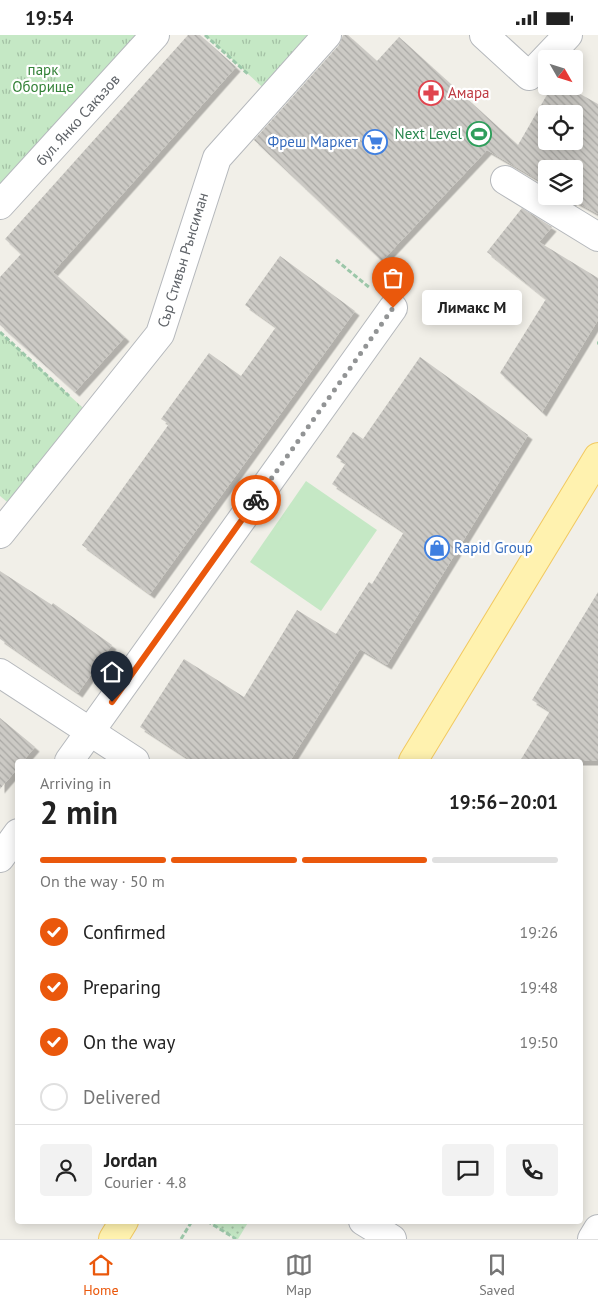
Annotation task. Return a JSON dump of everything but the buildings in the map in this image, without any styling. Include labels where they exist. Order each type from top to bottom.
[{"type":"main road","points":[[414,759],[598,457]]},
{"type":"main road","points":[[113,1239],[122,1224]]},
{"type":"street","name":"бул. Янко Сакъзов","points":[[0,205],[155,35]]},
{"type":"street","name":"Сър Стивън Рънсиман","points":[[0,534],[160,334],[216,158],[327,35]]},
{"type":"street","points":[[484,35],[529,76],[568,35]]},
{"type":"street","points":[[505,180],[598,237]]},
{"type":"street","points":[[70,759],[393,308]]},
{"type":"street","points":[[0,673],[132,759]]},
{"type":"street","points":[[0,858],[15,837]]},
{"type":"street","points":[[368,1224],[392,1239]]},
{"type":"street","points":[[592,1239],[598,1229]]},
{"type":"path","points":[[205,35],[271,95]]},
{"type":"path","points":[[336,260],[393,308]]},
{"type":"path","points":[[0,332],[94,418]]},
{"type":"path","points":[[181,1239],[190,1224]]},
{"type":"path","points":[[211,1224],[236,1239]]},
{"type":"green space","name":"парк Оборище","points":[[0,35],[141,35],[0,191]]},
{"type":"green space","points":[[205,35],[327,35],[271,95]]},
{"type":"green space","points":[[0,332],[94,418],[18,511],[0,496]]},
{"type":"green space","points":[[306,481],[377,530],[321,611],[250,562]]},
{"type":"green space","points":[[212,1224],[247,1224],[238,1239]]},
{"type":"way so far","points":[[256,500],[393,308]]},
{"type":"place","name":"Амара","points":[[431,93]]},
{"type":"place","name":"Next Level","points":[[479,134]]},
{"type":"place","name":"Фреш Маркет","points":[[375,142]]},
{"type":"place","name":"Лимакс М","points":[[393,308]]},
{"type":"place","name":"Rapid Group","points":[[437,548]]},
{"type":"route","points":[[112,702],[256,500]]}]
